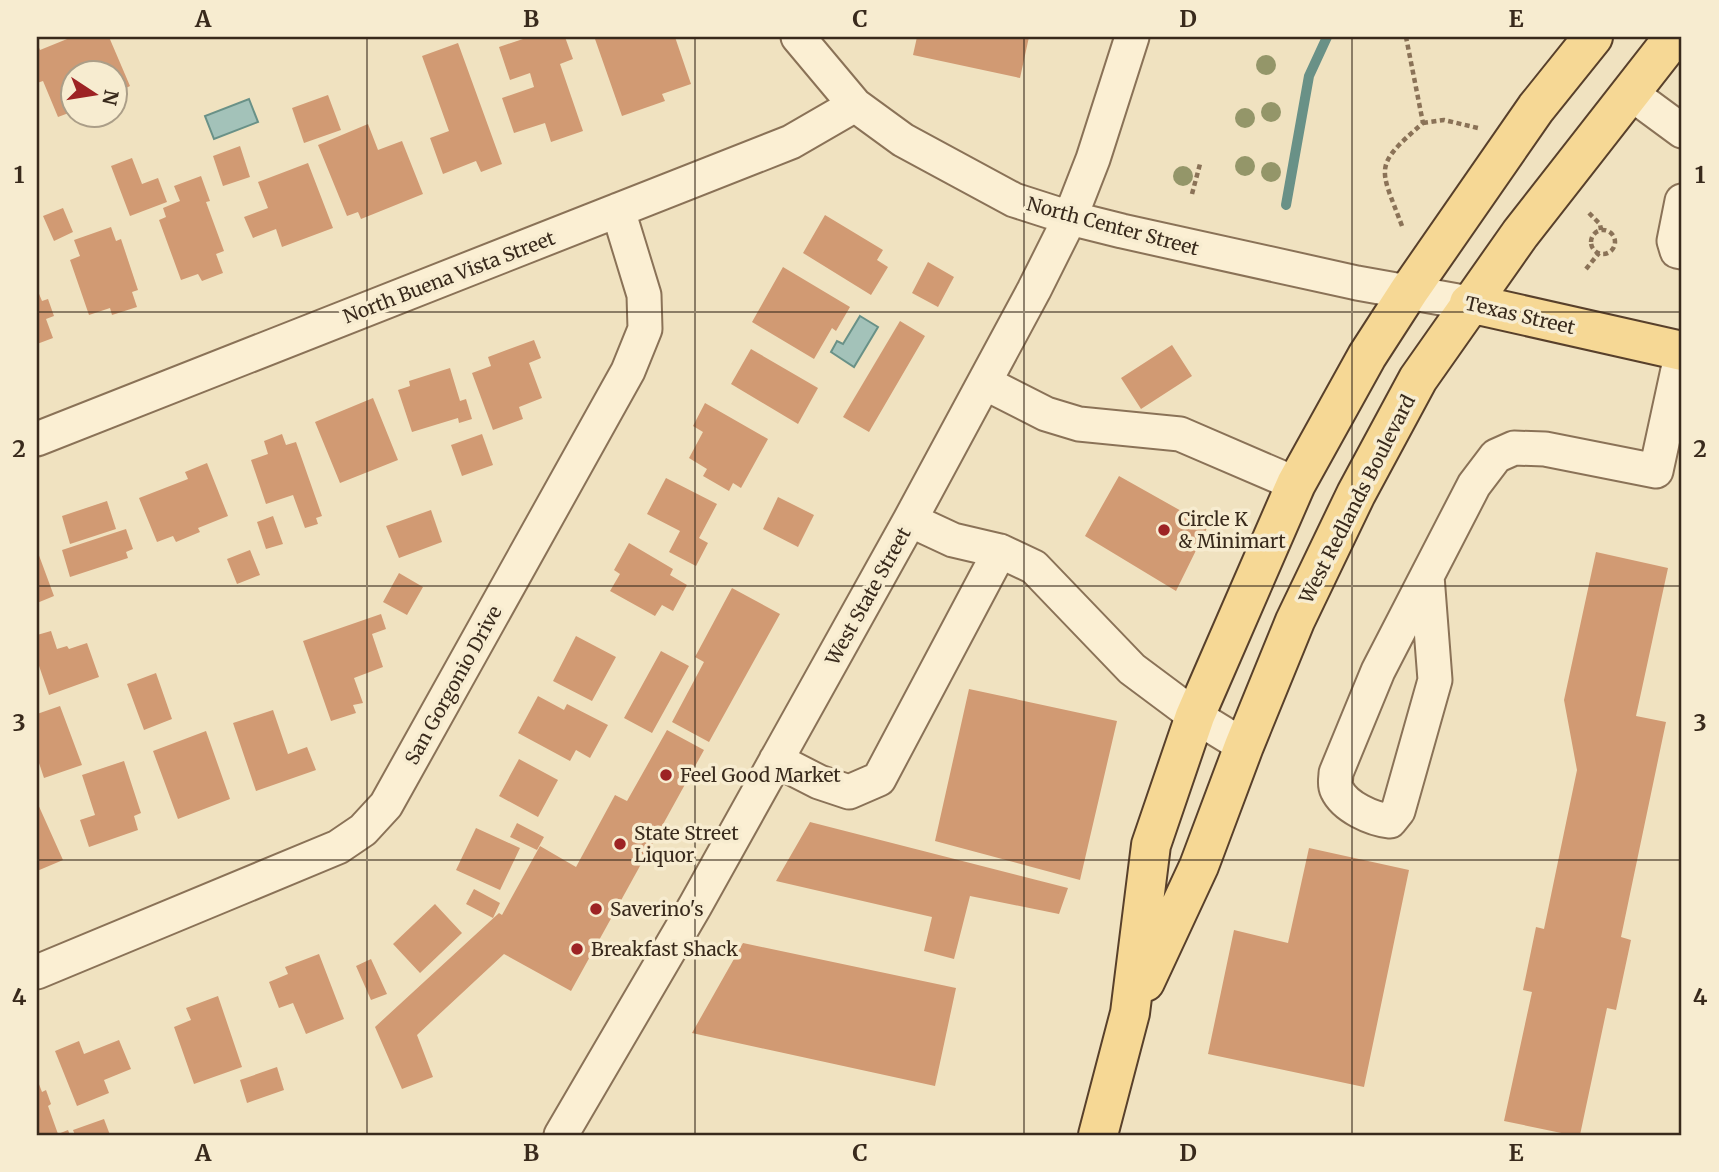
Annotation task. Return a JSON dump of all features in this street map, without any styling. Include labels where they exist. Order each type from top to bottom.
[{"type":"main road","name":"West Redlands Boulevard","points":[[1098,1135],[1129,1013],[1150,845],[1195,716],[1296,484],[1367,356],[1409,291],[1536,108],[1594,37]]},
{"type":"main road","name":"West Redlands Boulevard","points":[[1129,1013],[1199,866],[1295,621],[1356,494],[1422,372],[1469,303],[1674,37]]},
{"type":"main road","name":"Texas Street","points":[[1469,303],[1682,351]]},
{"type":"street","name":"North Center Street","points":[[797,37],[855,105],[903,140],[1014,200],[1070,218],[1357,283]]},
{"type":"street","name":"West State Street","points":[[561,1135],[695,906],[985,383],[1070,218],[1093,159],[1132,37]]},
{"type":"street","points":[[1629,92],[1682,131]]},
{"type":"street","name":"North Buena Vista Street","points":[[37,439],[791,142],[855,105]]},
{"type":"street","points":[[1682,201],[1674,242],[1677,251],[1682,252]]},
{"type":"street","name":"San Gorgonio Drive","points":[[37,972],[338,847],[363,830],[386,805],[628,371],[645,329],[644,295],[618,210]]},
{"type":"street","name":"Texas Street","points":[[1357,283],[1469,303]]},
{"type":"street","points":[[1427,576],[1435,680],[1398,811],[1390,821],[1376,820],[1343,800],[1335,787],[1336,773],[1378,671],[1427,576],[1474,485],[1496,456],[1514,448],[1545,449],[1669,474],[1682,351]]},
{"type":"street","points":[[985,383],[1046,414],[1079,424],[1180,434],[1296,484]]},
{"type":"street","points":[[910,520],[953,540],[1000,551],[1034,567],[1132,669],[1159,692],[1244,746]]},
{"type":"street","points":[[776,760],[819,782],[849,792],[879,779],[1000,551]]},
{"type":"path","points":[[1406,37],[1423,123]]},
{"type":"path","points":[[1402,226],[1384,180],[1384,166],[1394,148],[1423,123],[1444,120],[1478,128]]},
{"type":"path","points":[[1192,194],[1200,164]]},
{"type":"path","points":[[1589,214],[1600,224],[1601,230]]},
{"type":"path","points":[[1601,230],[1612,234],[1615,246],[1606,254],[1599,253],[1593,248],[1591,241],[1594,234],[1601,230]]},
{"type":"path","points":[[1586,269],[1599,253]]},
{"type":"water","points":[[249,99],[258,122],[214,139],[205,116]]},
{"type":"water","points":[[860,316],[878,327],[854,367],[831,352],[837,341],[843,344]]},
{"type":"building","points":[[72,37],[109,37],[119,60],[60,60],[58,117],[43,81],[37,83],[37,43],[40,50]]},
{"type":"building","points":[[529,37],[565,37],[573,59],[560,64],[583,131],[551,142],[545,123],[514,133],[502,98],[534,87],[530,73],[510,80],[499,47]]},
{"type":"building","points":[[675,37],[691,84],[662,94],[665,101],[622,116],[595,39]]},
{"type":"building","points":[[917,37],[1029,37],[1020,78],[913,55]]},
{"type":"building","points":[[458,43],[502,164],[481,172],[476,161],[443,174],[430,138],[449,131],[422,56]]},
{"type":"building","points":[[328,95],[341,130],[304,143],[292,108]]},
{"type":"building","points":[[368,124],[378,150],[402,141],[423,194],[361,219],[358,212],[347,216],[318,145]]},
{"type":"building","points":[[240,146],[250,177],[223,186],[213,156]]},
{"type":"building","points":[[132,158],[142,184],[158,178],[167,202],[130,216],[111,166]]},
{"type":"building","points":[[308,163],[333,228],[282,247],[276,229],[253,238],[244,217],[268,208],[258,182]]},
{"type":"building","points":[[201,176],[210,201],[206,202],[224,251],[216,254],[223,273],[202,281],[198,274],[181,280],[159,220],[166,217],[163,208],[180,201],[174,186]]},
{"type":"building","points":[[63,208],[73,232],[54,241],[43,216]]},
{"type":"building","points":[[825,215],[883,250],[877,260],[888,267],[871,295],[803,253]]},
{"type":"building","points":[[111,227],[116,241],[121,239],[138,290],[132,292],[137,307],[112,315],[110,308],[89,315],[70,260],[80,256],[74,240]]},
{"type":"building","points":[[928,262],[954,277],[938,307],[912,293]]},
{"type":"building","points":[[783,267],[850,307],[836,331],[832,328],[814,359],[752,322]]},
{"type":"building","points":[[37,289],[42,301],[48,299],[54,316],[46,319],[53,338],[37,344]]},
{"type":"building","points":[[900,321],[925,336],[869,432],[843,417]]},
{"type":"building","points":[[534,340],[541,358],[529,363],[542,398],[519,407],[523,419],[493,430],[472,373],[491,366],[488,357]]},
{"type":"building","points":[[1172,345],[1192,376],[1141,409],[1121,378]]},
{"type":"building","points":[[751,349],[818,388],[798,424],[731,384]]},
{"type":"building","points":[[450,368],[460,401],[466,399],[472,419],[459,423],[458,418],[412,432],[398,390],[410,386],[409,381]]},
{"type":"building","points":[[373,398],[398,460],[340,483],[315,422]]},
{"type":"building","points":[[705,403],[768,439],[741,488],[733,483],[729,491],[703,476],[707,469],[689,458],[703,432],[693,426]]},
{"type":"building","points":[[282,434],[286,445],[296,442],[322,516],[316,518],[318,524],[305,528],[293,495],[266,504],[251,460],[268,454],[264,441]]},
{"type":"building","points":[[482,434],[493,465],[462,476],[451,445]]},
{"type":"building","points":[[207,463],[228,516],[198,528],[200,532],[176,542],[173,536],[157,542],[139,498],[188,479],[185,472]]},
{"type":"building","points":[[1119,476],[1208,526],[1176,591],[1085,536]]},
{"type":"building","points":[[666,478],[717,504],[699,538],[708,543],[696,566],[669,552],[680,531],[647,514]]},
{"type":"building","points":[[778,497],[814,515],[798,547],[763,529]]},
{"type":"building","points":[[107,501],[116,529],[70,544],[62,516]]},
{"type":"building","points":[[431,510],[442,542],[399,558],[386,526]]},
{"type":"building","points":[[273,516],[283,544],[266,549],[257,522]]},
{"type":"building","points":[[126,529],[133,549],[126,552],[128,558],[70,577],[62,550]]},
{"type":"building","points":[[629,543],[673,569],[670,575],[687,585],[673,611],[662,605],[655,616],[610,591],[620,574],[614,570]]},
{"type":"building","points":[[37,550],[54,596],[37,603]]},
{"type":"building","points":[[250,550],[260,575],[237,584],[227,559]]},
{"type":"building","points":[[1596,552],[1668,568],[1636,716],[1666,722],[1621,937],[1631,940],[1616,1010],[1607,1008],[1580,1135],[1571,1135],[1504,1121],[1532,992],[1523,990],[1536,927],[1544,929],[1577,770],[1564,700]]},
{"type":"building","points":[[399,573],[423,587],[407,615],[383,602]]},
{"type":"building","points":[[732,588],[780,614],[709,742],[672,722],[704,662],[695,657]]},
{"type":"building","points":[[381,614],[386,629],[372,634],[383,667],[354,678],[363,703],[353,705],[356,713],[331,721],[303,641]]},
{"type":"building","points":[[51,631],[57,649],[67,646],[69,649],[87,643],[99,677],[49,695],[37,660],[37,635]]},
{"type":"building","points":[[576,636],[616,657],[592,701],[553,681]]},
{"type":"building","points":[[661,651],[689,666],[652,733],[624,718]]},
{"type":"building","points":[[156,673],[172,719],[144,730],[127,684]]},
{"type":"building","points":[[969,689],[1117,721],[1080,880],[935,841]]},
{"type":"building","points":[[538,696],[564,710],[567,704],[608,725],[590,758],[576,750],[570,761],[518,733]]},
{"type":"building","points":[[60,706],[82,765],[44,778],[37,757],[37,714]]},
{"type":"building","points":[[273,710],[288,754],[307,747],[316,770],[256,791],[233,723]]},
{"type":"building","points":[[667,730],[704,750],[571,991],[504,954],[417,1035],[433,1077],[402,1089],[375,1027],[499,913],[502,915],[540,846],[576,867],[615,795],[627,801]]},
{"type":"building","points":[[206,731],[230,799],[178,819],[153,751]]},
{"type":"building","points":[[519,759],[558,780],[538,817],[499,796]]},
{"type":"building","points":[[124,761],[141,813],[134,816],[138,830],[89,847],[80,820],[95,815],[82,775]]},
{"type":"building","points":[[37,802],[63,860],[37,871]]},
{"type":"building","points":[[810,822],[1068,888],[1059,914],[970,896],[954,959],[924,951],[932,917],[776,881]]},
{"type":"building","points":[[517,823],[544,837],[537,850],[510,837]]},
{"type":"building","points":[[476,828],[520,848],[500,890],[456,870]]},
{"type":"building","points":[[1309,848],[1409,870],[1364,1087],[1208,1054],[1234,930],[1288,943]]},
{"type":"building","points":[[474,889],[500,903],[493,918],[466,904]]},
{"type":"building","points":[[435,904],[462,933],[420,973],[393,944]]},
{"type":"building","points":[[743,943],[956,988],[935,1086],[692,1033]]},
{"type":"building","points":[[319,954],[344,1019],[306,1034],[293,1003],[279,1008],[269,982],[288,974],[285,967]]},
{"type":"building","points":[[371,959],[387,994],[371,1000],[356,966]]},
{"type":"building","points":[[218,996],[242,1067],[194,1084],[174,1027],[191,1020],[186,1008]]},
{"type":"building","points":[[119,1040],[131,1069],[104,1080],[109,1093],[77,1106],[55,1051],[79,1041],[84,1054]]},
{"type":"building","points":[[277,1067],[284,1090],[247,1103],[240,1080]]},
{"type":"building","points":[[37,1079],[42,1092],[46,1090],[51,1104],[48,1106],[58,1134],[68,1130],[70,1135],[37,1135]]},
{"type":"building","points":[[104,1119],[110,1135],[75,1135],[73,1130]]},
{"type":"waterway","points":[[1286,205],[1309,76],[1327,37]]},
{"type":"place","name":"Circle K & Minimart","points":[[1164,530]]},
{"type":"place","name":"Feel Good Market","points":[[666,775]]},
{"type":"place","name":"State Street Liquor","points":[[620,844]]},
{"type":"place","name":"Saverino's","points":[[596,909]]},
{"type":"place","name":"Breakfast Shack","points":[[577,949]]}]
